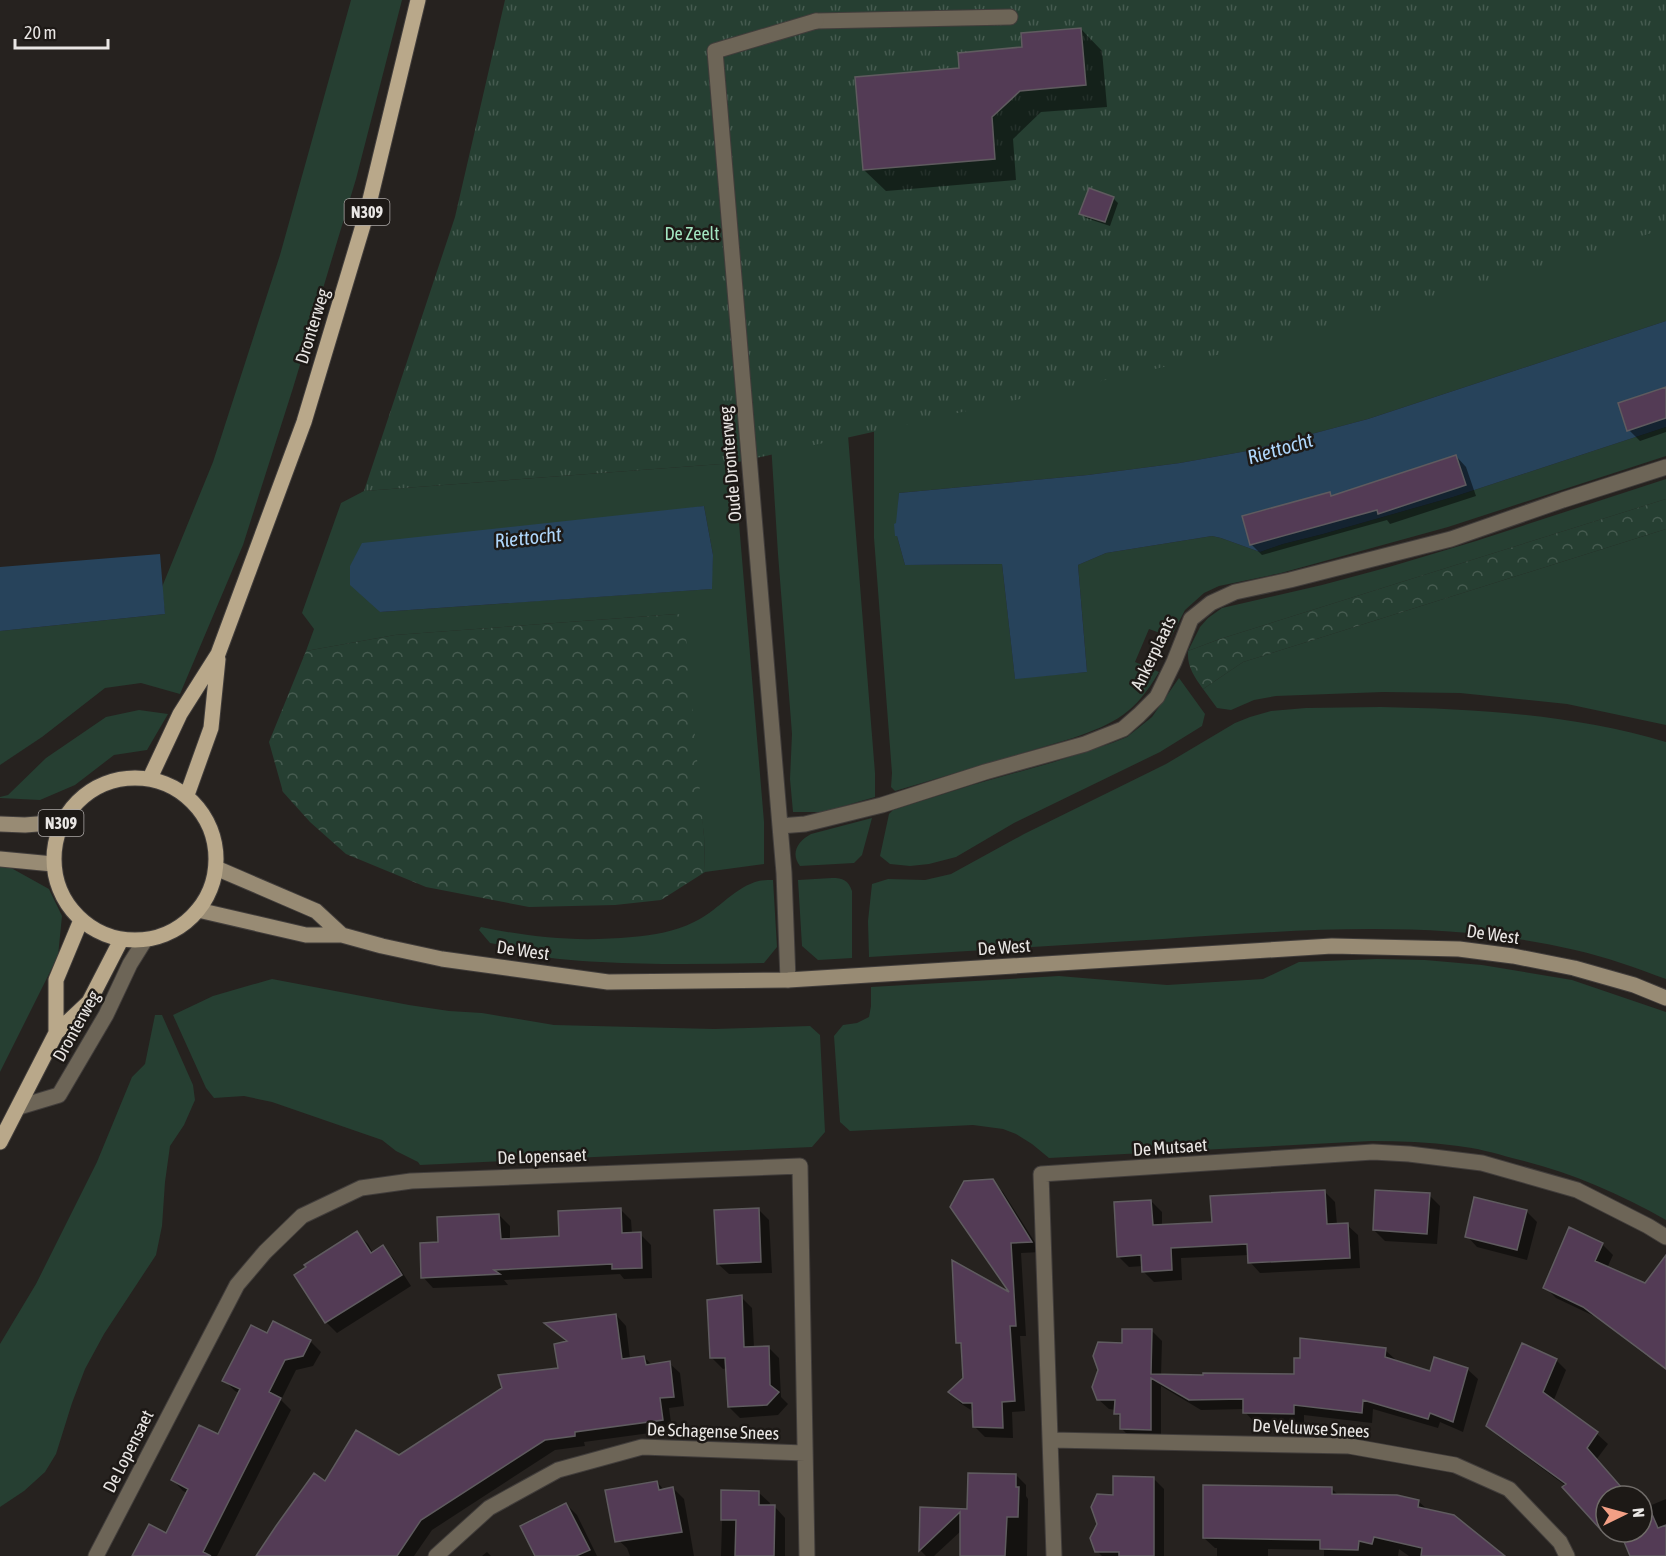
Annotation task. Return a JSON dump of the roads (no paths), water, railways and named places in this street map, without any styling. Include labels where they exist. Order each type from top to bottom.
[{"type":"main road","name":"Dronterweg","points":[[150,778],[180,714],[218,654],[304,422],[367,212],[418,0]]},
{"type":"main road","name":"Dronterweg","points":[[187,795],[211,728],[218,654]]},
{"type":"main road","name":"N309","points":[[123,778],[150,778],[187,795],[207,821],[216,852],[216,868],[210,891],[198,910],[183,925],[146,940],[122,939],[99,933],[81,920],[67,904],[57,885],[53,864],[55,843],[62,822],[77,801],[98,785],[123,778]]},
{"type":"main road","points":[[0,824],[25,825],[62,822]]},
{"type":"main road","points":[[0,859],[53,864]]},
{"type":"main road","name":"De West","points":[[216,868],[316,911],[342,935]]},
{"type":"main road","name":"De West","points":[[198,910],[306,936],[342,935],[442,959],[608,982],[788,980],[1332,946],[1459,949],[1513,956],[1574,968],[1634,985],[1666,998]]},
{"type":"main road","name":"Dronterweg","points":[[56,1033],[56,980],[81,920]]},
{"type":"main road","name":"Dronterweg","points":[[0,1142],[56,1033],[89,1002],[122,939]]},
{"type":"street","name":"Oude Dronterweg","points":[[788,980],[784,873],[715,51],[816,21],[1010,17]]},
{"type":"street","name":"Ankerplaats","points":[[780,826],[805,824],[882,805],[985,772],[1084,744],[1123,729],[1157,697],[1191,619],[1211,603],[1235,592],[1451,538],[1666,467]]},
{"type":"street","name":"Dronterweg","points":[[19,1107],[59,1095],[106,1015],[130,964],[146,940]]},
{"type":"street","name":"De Mutsaet","points":[[1054,1556],[1041,1174],[1373,1152],[1409,1154],[1482,1163],[1577,1190],[1666,1237]]},
{"type":"street","name":"De Lopensaet","points":[[96,1556],[237,1285],[265,1252],[302,1216],[361,1188],[411,1181],[800,1166],[807,1556]]},
{"type":"street","name":"De Veluwse Snees","points":[[1051,1440],[1349,1446],[1455,1465],[1509,1489],[1560,1542],[1568,1556]]},
{"type":"street","name":"De Schagense Snees","points":[[436,1556],[489,1508],[558,1470],[642,1447],[805,1453]]},
{"type":"water","name":"Riettocht","points":[[1666,321],[1666,427],[1453,497],[1260,552],[1212,536],[1106,553],[1078,565],[1087,672],[1015,679],[1002,564],[905,565],[897,536],[895,536],[894,524],[896,523],[899,493],[1088,475],[1180,463],[1247,451],[1368,419]]},
{"type":"water","name":"Riettocht","points":[[704,506],[713,555],[712,589],[380,612],[350,585],[350,566],[362,543]]},
{"type":"water","points":[[160,554],[165,614],[0,631],[0,567]]},
{"type":"park label","name":"De Zeelt","points":[[692,233]]}]
